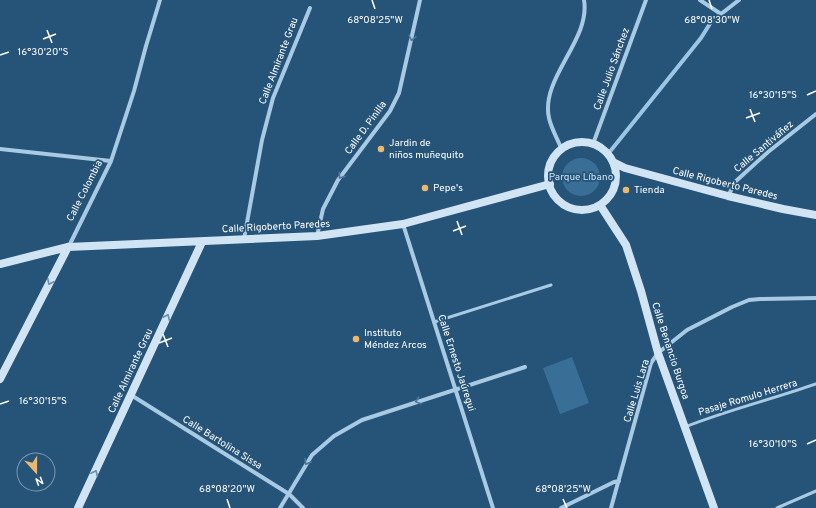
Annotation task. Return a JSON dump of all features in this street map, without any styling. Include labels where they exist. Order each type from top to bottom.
[{"type":"main road","points":[[582,142],[593,144],[608,154],[613,162],[616,177],[615,185],[612,193],[607,199],[591,209],[580,210],[570,208],[560,202],[554,194],[550,184],[550,165],[555,156],[572,144],[582,142]]},
{"type":"main road","name":"Calle Rigoberto Paredes","points":[[613,162],[629,169],[728,196],[816,215]]},
{"type":"main road","points":[[616,177],[629,169]]},
{"type":"main road","name":"Calle Rigoberto Paredes","points":[[0,264],[68,247],[317,236],[403,224],[550,184]]},
{"type":"main road","name":"Calle Benancio Burgoa","points":[[600,204],[626,245],[658,353],[714,508]]},
{"type":"main road","name":"Calle Almirante Grau","points":[[78,508],[202,242]]},
{"type":"main road","name":"Calle Colombia","points":[[0,379],[68,247]]},
{"type":"street","name":"Calle Colombia","points":[[68,247],[111,161],[134,91],[160,0]]},
{"type":"street","name":"Calle D. Pinilla","points":[[317,236],[323,209],[338,180],[390,111],[399,93],[420,0]]},
{"type":"street","points":[[562,150],[549,119],[548,105],[552,87],[579,32],[585,14],[584,0]]},
{"type":"street","name":"Calle Julio Sánchez","points":[[593,144],[646,0]]},
{"type":"street","points":[[700,0],[721,14],[739,0]]},
{"type":"street","name":"Calle Almirante Grau","points":[[244,239],[262,140],[273,98],[310,8]]},
{"type":"street","name":"Calle Santiváñez","points":[[728,196],[736,181],[768,152],[816,114]]},
{"type":"street","points":[[0,150],[111,161]]},
{"type":"street","name":"Calle Ernesto Jaúregui","points":[[403,224],[493,508]]},
{"type":"street","name":"Calle Luis Lara","points":[[611,508],[651,364],[658,353],[687,330],[743,302],[760,299],[816,298]]},
{"type":"street","points":[[280,508],[312,455],[334,436],[362,420],[525,367]]},
{"type":"street","name":"Calle Bartolina Sissa","points":[[131,395],[289,494],[303,508]]},
{"type":"street","points":[[561,508],[614,482],[619,481]]},
{"type":"lane","points":[[434,322],[551,285]]},
{"type":"lane","name":"Pasaje Romulo Herrera","points":[[685,427],[722,413],[775,398],[816,384]]},
{"type":"lane","points":[[777,508],[816,491]]},
{"type":"green space","name":"Parque Líbano","points":[[577,158],[585,158],[592,161],[597,166],[600,177],[597,188],[592,193],[585,196],[577,196],[570,193],[565,188],[562,181],[562,173],[565,166],[570,161]]},
{"type":"green space","points":[[572,357],[589,403],[560,414],[543,368]]},
{"type":"waterway","points":[[608,154],[701,38],[711,22],[721,14]]},
{"type":"place","name":"Jardin de niños muñequito","points":[[381,149]]},
{"type":"place","name":"Pepe's","points":[[425,188]]},
{"type":"place","name":"Tienda","points":[[626,190]]},
{"type":"place","name":"Instituto Méndez Arcos","points":[[356,339]]}]
